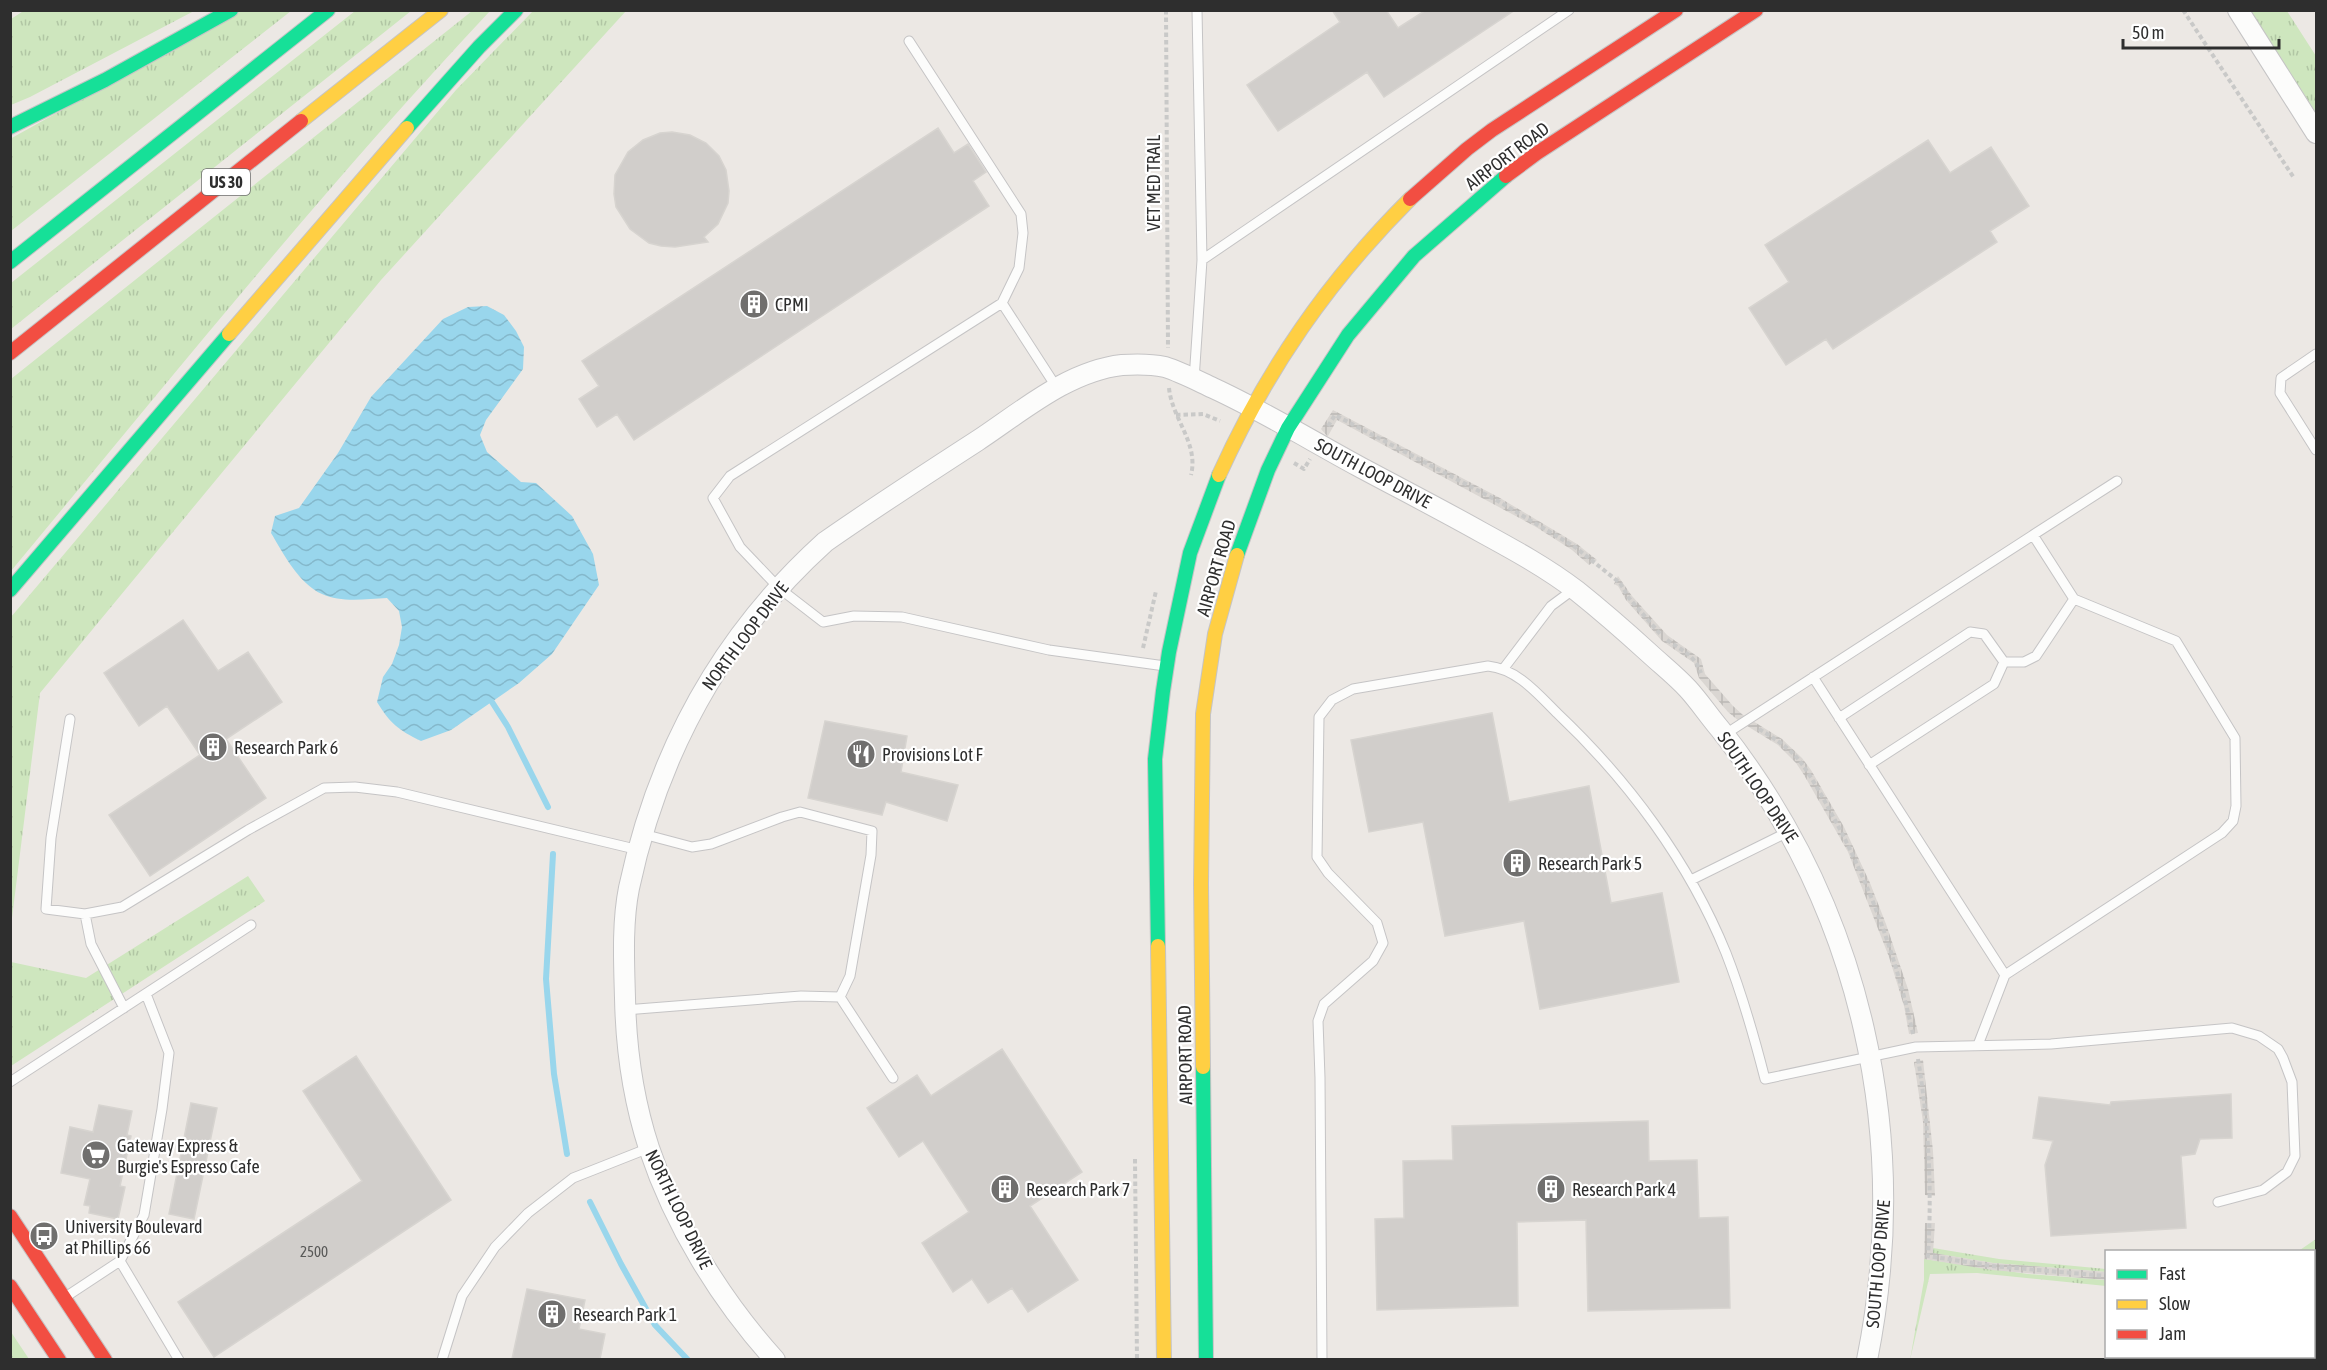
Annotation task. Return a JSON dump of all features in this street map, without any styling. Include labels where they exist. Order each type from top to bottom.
[{"type":"main road","points":[[13,126],[105,80],[231,10]]},
{"type":"main road","points":[[10,262],[328,10]]},
{"type":"main road","name":"US 30","points":[[10,353],[441,10]]},
{"type":"main road","points":[[10,590],[342,202],[479,47],[516,10]]},
{"type":"main road","name":"AIRPORT ROAD","points":[[1164,1359],[1155,759],[1166,666],[1191,548],[1229,450],[1287,345],[1344,269],[1426,185],[1467,149],[1676,10]]},
{"type":"main road","name":"AIRPORT ROAD","points":[[1206,1359],[1201,884],[1203,714],[1215,634],[1230,574],[1268,470],[1288,428],[1348,334],[1414,256],[1537,153],[1756,10]]},
{"type":"main road","points":[[10,1216],[105,1359]]},
{"type":"main road","points":[[10,1286],[59,1359]]},
{"type":"street","points":[[2238,10],[2316,133]]},
{"type":"street","name":"NORTH LOOP DRIVE","points":[[775,1359],[751,1333],[720,1290],[691,1242],[649,1148],[636,1100],[627,1047],[626,919],[629,889],[667,760],[692,709],[720,663],[779,588],[825,542],[1057,388],[1105,368],[1125,364],[1149,365],[1168,368],[1253,407]]},
{"type":"street","name":"SOUTH LOOP DRIVE","points":[[1253,407],[1520,553],[1574,589],[1687,687],[1755,777],[1790,831],[1815,882],[1840,942],[1857,995],[1870,1057],[1881,1130],[1884,1223],[1877,1304],[1867,1359]]},
{"type":"lane","points":[[1194,380],[1202,260],[1197,10]]},
{"type":"lane","points":[[1202,260],[1569,10]]},
{"type":"lane","points":[[909,41],[1021,214],[1023,233],[1019,268],[1002,303],[730,476],[713,498],[740,547],[779,588],[823,622],[854,616],[902,617],[1049,650],[1166,666]]},
{"type":"lane","points":[[1002,303],[1057,388]]},
{"type":"lane","points":[[2316,354],[2280,378],[2280,393],[2316,450]]},
{"type":"lane","points":[[1724,735],[2117,481]]},
{"type":"lane","points":[[1978,1045],[2005,975],[2222,833],[2233,821],[2236,806],[2235,738],[2176,641],[2074,600],[2033,535]]},
{"type":"lane","points":[[1504,668],[1551,606],[1574,589]]},
{"type":"lane","points":[[2004,662],[2024,662],[2036,656],[2074,600]]},
{"type":"lane","points":[[1839,718],[1970,632],[1984,634],[2004,662]]},
{"type":"lane","points":[[1869,765],[1994,684],[2004,662]]},
{"type":"lane","points":[[1322,1359],[1321,1090],[1318,1021],[1324,1004],[1373,961],[1383,943],[1377,923],[1328,873],[1317,857],[1319,717],[1332,700],[1353,689],[1488,666],[1504,668],[1530,686],[1583,737],[1645,810],[1690,880],[1725,952],[1749,1019],[1766,1079],[1916,1047],[2051,1044],[2232,1028],[2259,1036],[2278,1049],[2292,1082],[2295,1156],[2287,1172],[2263,1190],[2218,1203]]},
{"type":"lane","points":[[1812,677],[2005,975]]},
{"type":"lane","points":[[70,718],[51,838],[46,909],[85,914],[122,907],[248,830],[324,788],[355,787],[397,792],[641,842],[692,847],[711,844],[800,812],[872,831],[871,855],[850,976],[840,997]]},
{"type":"lane","points":[[1690,880],[1790,831]]},
{"type":"lane","points":[[85,914],[91,944],[124,1008]]},
{"type":"lane","points":[[10,1082],[251,925]]},
{"type":"lane","points":[[63,1298],[120,1261],[144,1215],[169,1053],[146,994]]},
{"type":"lane","points":[[625,1010],[801,996],[840,997]]},
{"type":"lane","points":[[840,997],[893,1078]]},
{"type":"lane","points":[[442,1359],[462,1296],[495,1247],[528,1213],[573,1178],[649,1148]]},
{"type":"lane","points":[[120,1261],[179,1359]]},
{"type":"path","name":"VET MED TRAIL","points":[[1166,10],[1168,355]]},
{"type":"path","points":[[2183,10],[2294,178]]},
{"type":"path","points":[[1169,387],[1176,415],[1184,428],[1193,459],[1188,482]]},
{"type":"path","points":[[1176,415],[1203,414],[1220,421]]},
{"type":"path","points":[[1324,433],[1335,415],[1538,524],[1575,547],[1616,579]]},
{"type":"path","points":[[1293,462],[1304,469],[1310,459]]},
{"type":"path","points":[[1142,652],[1157,589]]},
{"type":"path","points":[[1918,1061],[1929,1151],[1928,1256],[1992,1266],[2105,1276]]},
{"type":"green space","points":[[25,10],[194,11],[11,105],[11,19]]},
{"type":"green space","points":[[240,11],[291,11],[11,231],[10,139]]},
{"type":"green space","points":[[355,11],[411,11],[11,329],[11,283]]},
{"type":"green space","points":[[472,11],[490,11],[366,147],[306,217],[11,571],[11,379]]},
{"type":"green space","points":[[533,11],[626,11],[381,280],[40,693],[11,926],[11,617],[456,90]]},
{"type":"green space","points":[[2250,11],[2287,11],[2316,56],[2316,113]]},
{"type":"green space","points":[[248,876],[265,901],[11,1066],[11,962],[86,978]]},
{"type":"green space","points":[[2316,1239],[2315,1258],[2315,1250],[2300,1250]]},
{"type":"green space","points":[[1933,1248],[1999,1259],[2105,1269],[2105,1272],[1993,1263],[1932,1253]]},
{"type":"green space","points":[[1924,1259],[2028,1274],[2105,1280],[2105,1286],[1977,1273],[1930,1274],[1910,1360],[1924,1280]]},
{"type":"green space","points":[[11,1332],[29,1359],[11,1359]]},
{"type":"shaded area","points":[[1333,410],[1500,498],[1577,544],[1597,560],[1589,565],[1572,550],[1536,527],[1337,420],[1327,436],[1321,429]]},
{"type":"shaded area","points":[[1618,576],[1632,596],[1667,635],[1701,659],[1705,674],[1733,706],[1743,715],[1782,739],[1811,770],[1844,827],[1870,883],[1908,989],[1918,1033],[1909,1034],[1904,1006],[1889,957],[1848,852],[1804,775],[1796,763],[1778,745],[1728,712],[1699,678],[1694,663],[1662,641],[1626,600],[1618,586],[1614,584]]},
{"type":"shaded area","points":[[1923,1060],[1933,1151],[1935,1196],[1925,1195],[1923,1122],[1914,1062]]},
{"type":"shaded area","points":[[1925,1223],[1935,1223],[1933,1253],[1993,1263],[2105,1272],[2105,1280],[1992,1270],[1924,1259]]},
{"type":"water","points":[[487,306],[504,315],[516,331],[524,347],[523,369],[486,420],[480,435],[487,452],[521,482],[536,483],[572,516],[593,554],[599,585],[552,654],[519,683],[451,730],[421,741],[395,725],[377,702],[383,677],[392,664],[399,645],[402,627],[399,611],[387,598],[337,599],[322,594],[299,576],[271,533],[275,516],[299,508],[338,453],[371,397],[443,319],[468,307]]},
{"type":"building","points":[[1332,10],[1386,10],[1398,28],[1426,10],[1515,10],[1384,97],[1367,72],[1278,131],[1247,85],[1340,22]]},
{"type":"building","name":"CPMI","points":[[938,128],[954,153],[968,144],[986,172],[973,181],[989,206],[634,440],[617,414],[597,427],[579,399],[599,386],[582,361]]},
{"type":"building","points":[[660,133],[690,135],[706,143],[719,156],[726,170],[728,203],[718,224],[704,237],[708,242],[675,247],[649,243],[630,229],[616,207],[615,175],[628,152],[643,140]]},
{"type":"building","points":[[1928,140],[1950,173],[1991,147],[2029,206],[1990,231],[1997,242],[1833,349],[1826,339],[1786,365],[1749,308],[1789,282],[1765,245]]},
{"type":"building","name":"Research Park 6","points":[[183,620],[218,671],[248,652],[282,702],[226,739],[266,798],[150,876],[109,815],[200,755],[167,706],[139,726],[104,673]]},
{"type":"building","name":"Research Park 5","points":[[1492,713],[1509,802],[1589,786],[1611,903],[1662,893],[1679,982],[1540,1009],[1524,921],[1445,936],[1423,822],[1369,832],[1351,740]]},
{"type":"building","name":"Provisions Lot F","points":[[825,721],[907,736],[901,772],[958,785],[947,821],[886,802],[882,815],[808,798]]},
{"type":"building","name":"Research Park 7","points":[[1002,1049],[1082,1172],[1030,1206],[1078,1280],[1028,1312],[1012,1288],[988,1303],[972,1279],[953,1292],[922,1243],[969,1212],[923,1141],[899,1157],[867,1108],[917,1075],[931,1096]]},
{"type":"building","points":[[356,1056],[451,1200],[214,1357],[178,1302],[362,1181],[303,1091]]},
{"type":"building","points":[[2231,1094],[2232,1138],[2200,1139],[2195,1154],[2181,1156],[2186,1228],[2051,1236],[2045,1165],[2053,1141],[2033,1138],[2039,1097],[2110,1105],[2111,1102]]},
{"type":"building","points":[[191,1103],[217,1108],[194,1219],[169,1214]]},
{"type":"building","name":"Gateway Express & Burgie's Espresso Cafe","points":[[99,1105],[132,1111],[127,1135],[131,1136],[120,1186],[125,1187],[118,1219],[89,1213],[90,1206],[84,1205],[90,1179],[61,1173],[70,1127],[93,1132]]},
{"type":"building","name":"Research Park 4","points":[[1648,1121],[1649,1161],[1697,1160],[1699,1218],[1728,1217],[1730,1308],[1588,1311],[1586,1220],[1517,1222],[1518,1306],[1377,1310],[1375,1219],[1404,1218],[1403,1161],[1453,1160],[1452,1126]]},
{"type":"building","name":"Research Park 1","points":[[527,1289],[585,1300],[579,1329],[605,1334],[600,1359],[512,1359]]},
{"type":"waterway","points":[[492,702],[508,727],[548,807]]},
{"type":"waterway","points":[[553,854],[546,979],[554,1074],[567,1154]]},
{"type":"waterway","points":[[590,1202],[655,1325],[688,1360]]},
{"type":"traffic: fast","points":[[10,127],[105,80],[231,10]]},
{"type":"traffic: fast","points":[[10,262],[328,10]]},
{"type":"traffic: fast","points":[[407,128],[479,47],[516,10]]},
{"type":"traffic: fast","points":[[1237,555],[1268,470],[1288,428],[1348,335],[1414,256],[1506,176]]},
{"type":"traffic: fast","points":[[10,590],[229,334]]},
{"type":"traffic: fast","points":[[1158,946],[1155,759],[1163,691],[1190,553],[1219,475]]},
{"type":"traffic: fast","points":[[1203,1067],[1206,1360]]},
{"type":"traffic: slow","points":[[301,121],[441,10]]},
{"type":"traffic: slow","points":[[229,334],[407,128]]},
{"type":"traffic: slow","points":[[1219,475],[1258,399],[1302,328],[1352,262],[1410,199]]},
{"type":"traffic: slow","points":[[1203,1067],[1201,884],[1203,714],[1215,634],[1237,555]]},
{"type":"traffic: slow","points":[[1158,946],[1164,1360]]},
{"type":"traffic: jam","points":[[1410,199],[1492,130],[1676,10]]},
{"type":"traffic: jam","points":[[1506,176],[1537,153],[1756,10]]},
{"type":"traffic: jam","points":[[10,353],[301,121]]},
{"type":"traffic: jam","points":[[10,1216],[105,1360]]},
{"type":"traffic: jam","points":[[10,1286],[59,1360]]},
{"type":"place","name":"CPMI","points":[[754,304]]},
{"type":"place","name":"Research Park 6","points":[[213,747]]},
{"type":"place","name":"Provisions Lot F","points":[[861,754]]},
{"type":"place","name":"Research Park 5","points":[[1517,863]]},
{"type":"place","name":"Gateway Express & Burgie's Espresso Cafe","points":[[96,1155]]},
{"type":"place","name":"Research Park 7","points":[[1005,1189]]},
{"type":"place","name":"Research Park 4","points":[[1551,1189]]},
{"type":"place","name":"University Boulevard at Phillips 66","points":[[44,1236]]},
{"type":"place","name":"Research Park 1","points":[[552,1314]]}]
